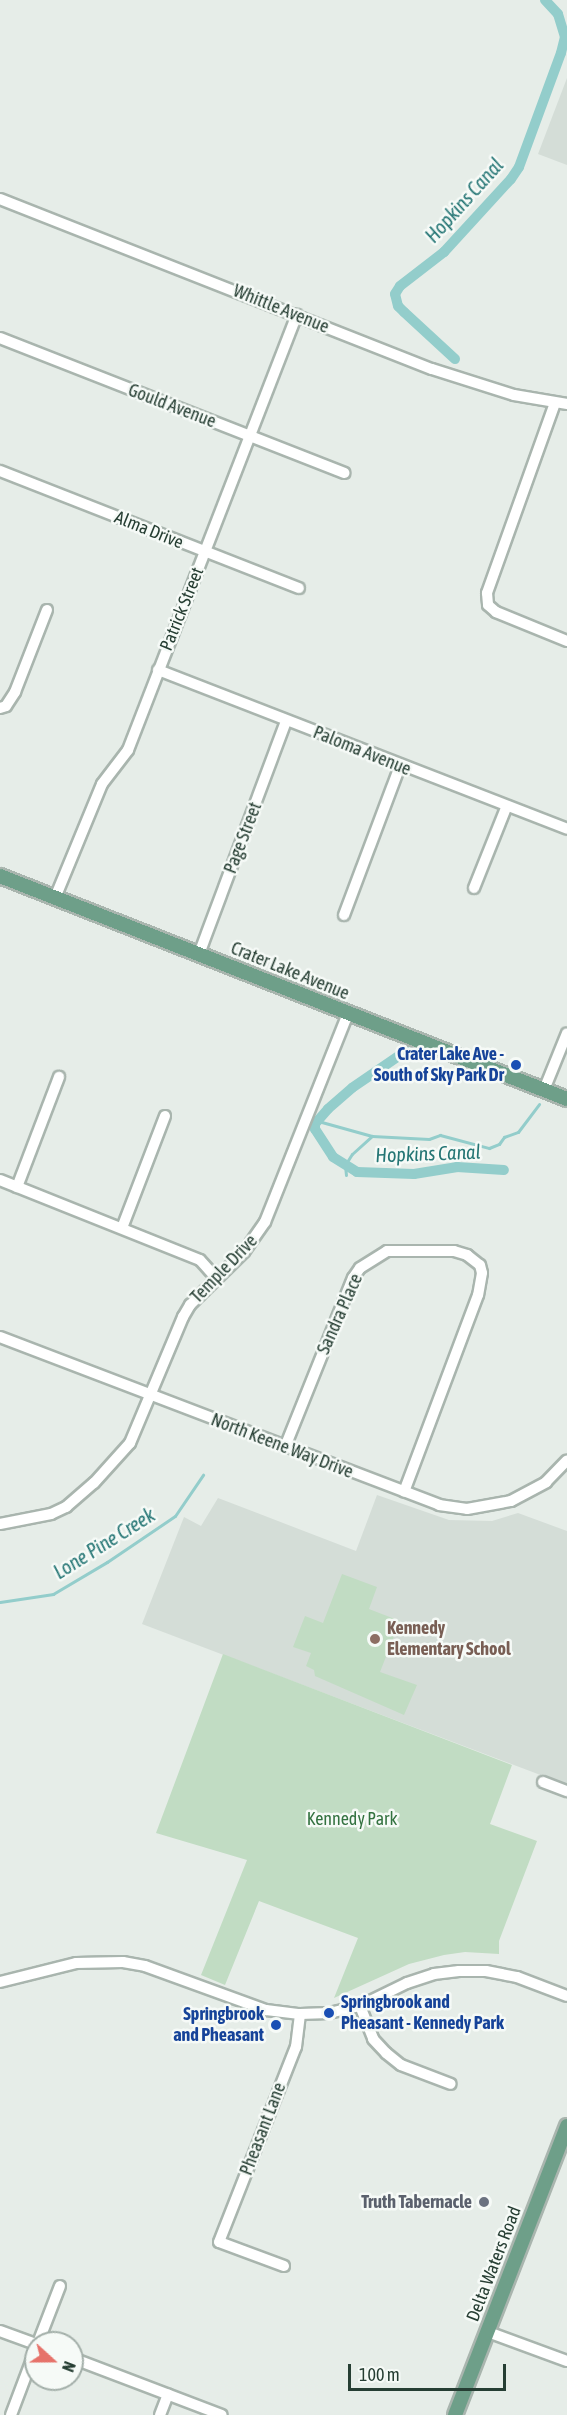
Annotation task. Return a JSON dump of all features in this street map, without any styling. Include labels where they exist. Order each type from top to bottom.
[{"type":"main road","name":"Crater Lake Avenue","points":[[0,876],[567,1100]]},
{"type":"main road","name":"Delta Waters Road","points":[[455,2415],[567,2126]]},
{"type":"street","name":"Whittle Avenue","points":[[0,199],[432,369],[514,395],[567,404]]},
{"type":"street","name":"Patrick Street","points":[[55,898],[102,784],[128,750],[297,315]]},
{"type":"street","name":"Gould Avenue","points":[[0,338],[345,472]]},
{"type":"street","points":[[555,403],[490,579],[488,605],[496,612],[567,640]]},
{"type":"street","name":"Alma Drive","points":[[0,471],[299,588]]},
{"type":"street","points":[[0,708],[6,706],[15,692],[47,610]]},
{"type":"street","name":"Paloma Avenue","points":[[158,670],[506,808],[567,829]]},
{"type":"street","name":"Page Street","points":[[199,954],[286,721]]},
{"type":"street","points":[[344,915],[400,766]]},
{"type":"street","points":[[474,888],[506,808]]},
{"type":"street","name":"Temple Drive","points":[[0,1524],[51,1514],[66,1507],[94,1483],[130,1443],[190,1305],[244,1252],[265,1222],[348,1013]]},
{"type":"street","points":[[544,1090],[567,1033]]},
{"type":"street","points":[[17,1187],[59,1077]]},
{"type":"street","points":[[122,1228],[165,1116]]},
{"type":"street","points":[[0,1180],[200,1260],[216,1278]]},
{"type":"street","name":"Sandra Place","points":[[285,1447],[353,1278],[360,1268],[378,1254],[387,1251],[454,1251],[466,1255],[480,1265],[482,1273],[478,1295],[404,1492]]},
{"type":"street","name":"North Keene Way Drive","points":[[0,1337],[439,1505],[467,1509],[484,1508],[522,1496],[546,1482],[564,1464]]},
{"type":"street","points":[[543,1782],[567,1791]]},
{"type":"street","points":[[0,1982],[76,1963],[123,1962],[145,1966],[266,2010],[300,2014],[329,2013],[360,2006],[407,1983],[434,1974],[459,1971],[486,1971],[517,1977],[567,1996]]},
{"type":"street","points":[[360,2006],[373,2039],[386,2054],[401,2065],[451,2084]]},
{"type":"street","name":"Pheasant Lane","points":[[284,2266],[219,2242],[296,2047],[300,2014]]},
{"type":"street","points":[[43,2331],[60,2286]]},
{"type":"street","points":[[0,2331],[24,2341]]},
{"type":"street","points":[[488,2332],[567,2361]]},
{"type":"street","points":[[84,2362],[222,2415]]},
{"type":"street","points":[[11,2415],[24,2380]]},
{"type":"street","points":[[160,2415],[168,2394]]},
{"type":"shaded area","points":[[567,78],[567,165],[538,154]]},
{"type":"shaded area","name":"Kennedy Elementary School","points":[[377,1495],[449,1520],[492,1521],[518,1513],[567,1531],[567,1785],[142,1624],[184,1517],[201,1526],[218,1498],[356,1551]]},
{"type":"green space","points":[[342,1574],[377,1587],[369,1609],[400,1621],[380,1672],[417,1685],[404,1715],[315,1676],[314,1670],[306,1666],[311,1653],[293,1647],[305,1616],[323,1623]]},
{"type":"green space","name":"Kennedy Park","points":[[223,1654],[512,1765],[490,1824],[537,1841],[499,1941],[499,1954],[465,1952],[409,1964],[334,1998],[358,1938],[259,1901],[225,1985],[201,1975],[247,1860],[156,1833]]},
{"type":"waterway","name":"Hopkins Canal","points":[[455,359],[398,306],[395,294],[400,286],[444,252],[511,179],[519,167],[565,37],[558,14],[545,0]]},
{"type":"waterway","name":"Hopkins Canal","points":[[406,1051],[352,1088],[315,1124],[315,1129],[333,1157],[357,1172],[414,1174],[457,1167],[504,1170]]},
{"type":"waterway","name":"Lone Pine Creek","points":[[346,1175],[345,1165],[352,1154],[372,1136],[429,1139],[440,1135],[489,1148],[499,1144],[504,1137],[518,1132],[539,1104]]},
{"type":"waterway","name":"Lone Pine Creek","points":[[318,1121],[372,1136]]},
{"type":"waterway","name":"Lone Pine Creek","points":[[0,1602],[53,1594],[107,1562],[175,1516],[203,1475]]},
{"type":"place","name":"Crater Lake Ave - South of Sky Park Dr","points":[[516,1065]]},
{"type":"place","name":"Kennedy Elementary School","points":[[375,1639]]},
{"type":"place","name":"Springbrook and Pheasant - Kennedy Park","points":[[329,2013]]},
{"type":"place","name":"Springbrook and Pheasant","points":[[276,2025]]},
{"type":"place","name":"Truth Tabernacle","points":[[484,2202]]}]
